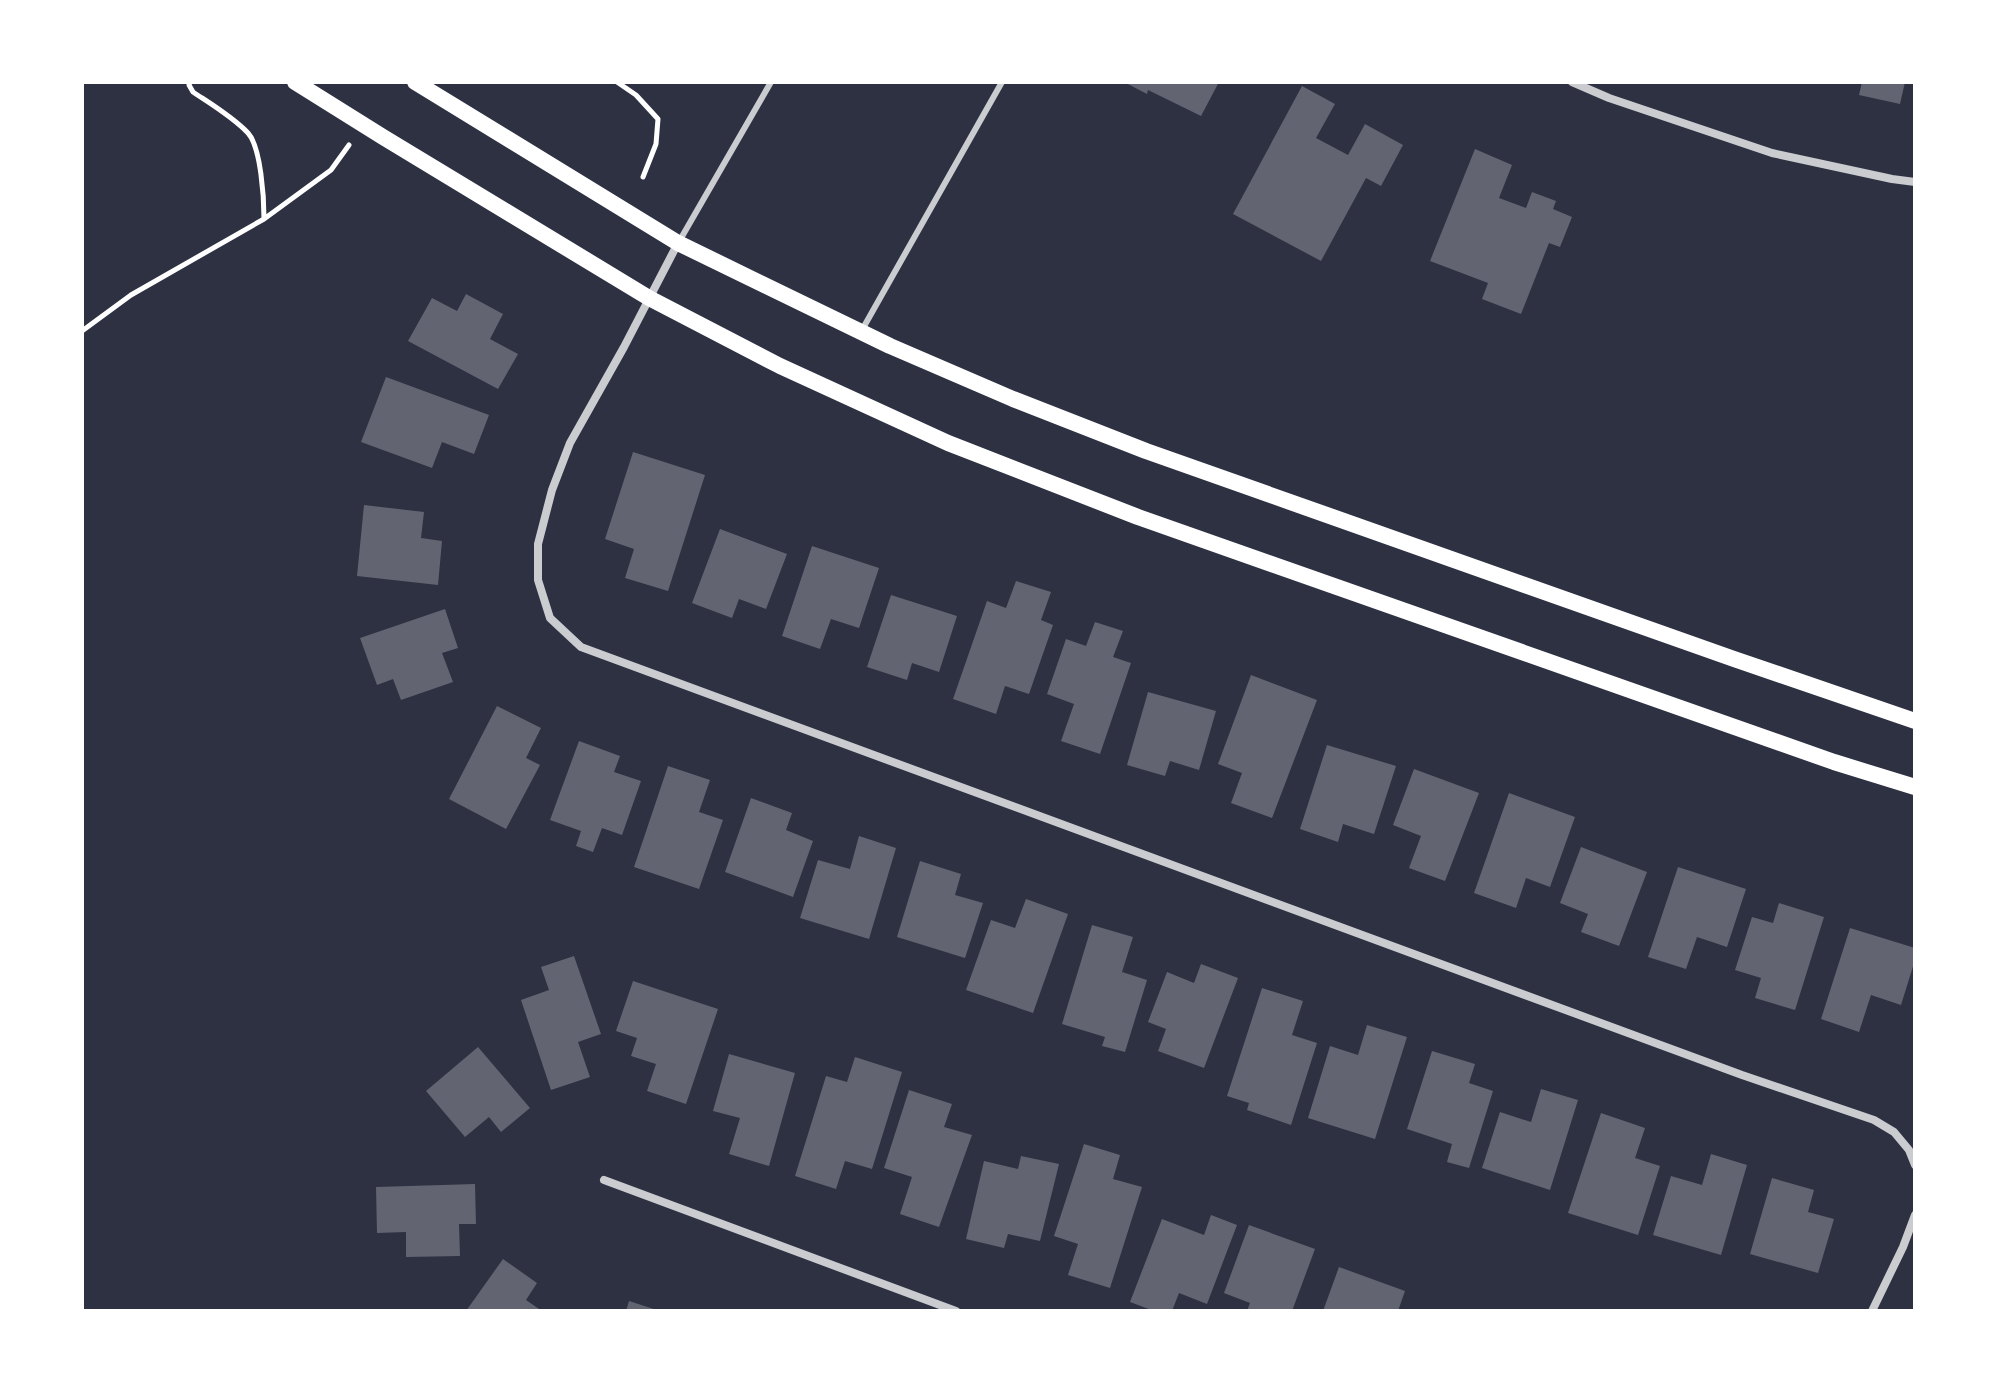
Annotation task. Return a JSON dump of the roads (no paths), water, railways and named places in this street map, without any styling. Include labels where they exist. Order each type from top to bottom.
[{"type":"main road","points":[[295,82],[649,298],[780,366],[948,443],[1138,517],[1834,762],[1915,787]]},
{"type":"main road","points":[[415,82],[678,243],[861,332],[1013,399],[1146,451],[1915,721]]},
{"type":"street","points":[[1572,82],[1609,98],[1772,153],[1915,182]]},
{"type":"street","points":[[678,243],[570,443],[552,490],[538,544],[538,580],[550,618],[581,647],[1742,1075],[1874,1120],[1894,1132],[1909,1150],[1915,1165]]},
{"type":"street","points":[[604,1180],[956,1311]]},
{"type":"street","points":[[1872,1311],[1915,1215]]},
{"type":"lane","points":[[678,243],[771,82]]},
{"type":"lane","points":[[861,332],[1002,82]]}]
